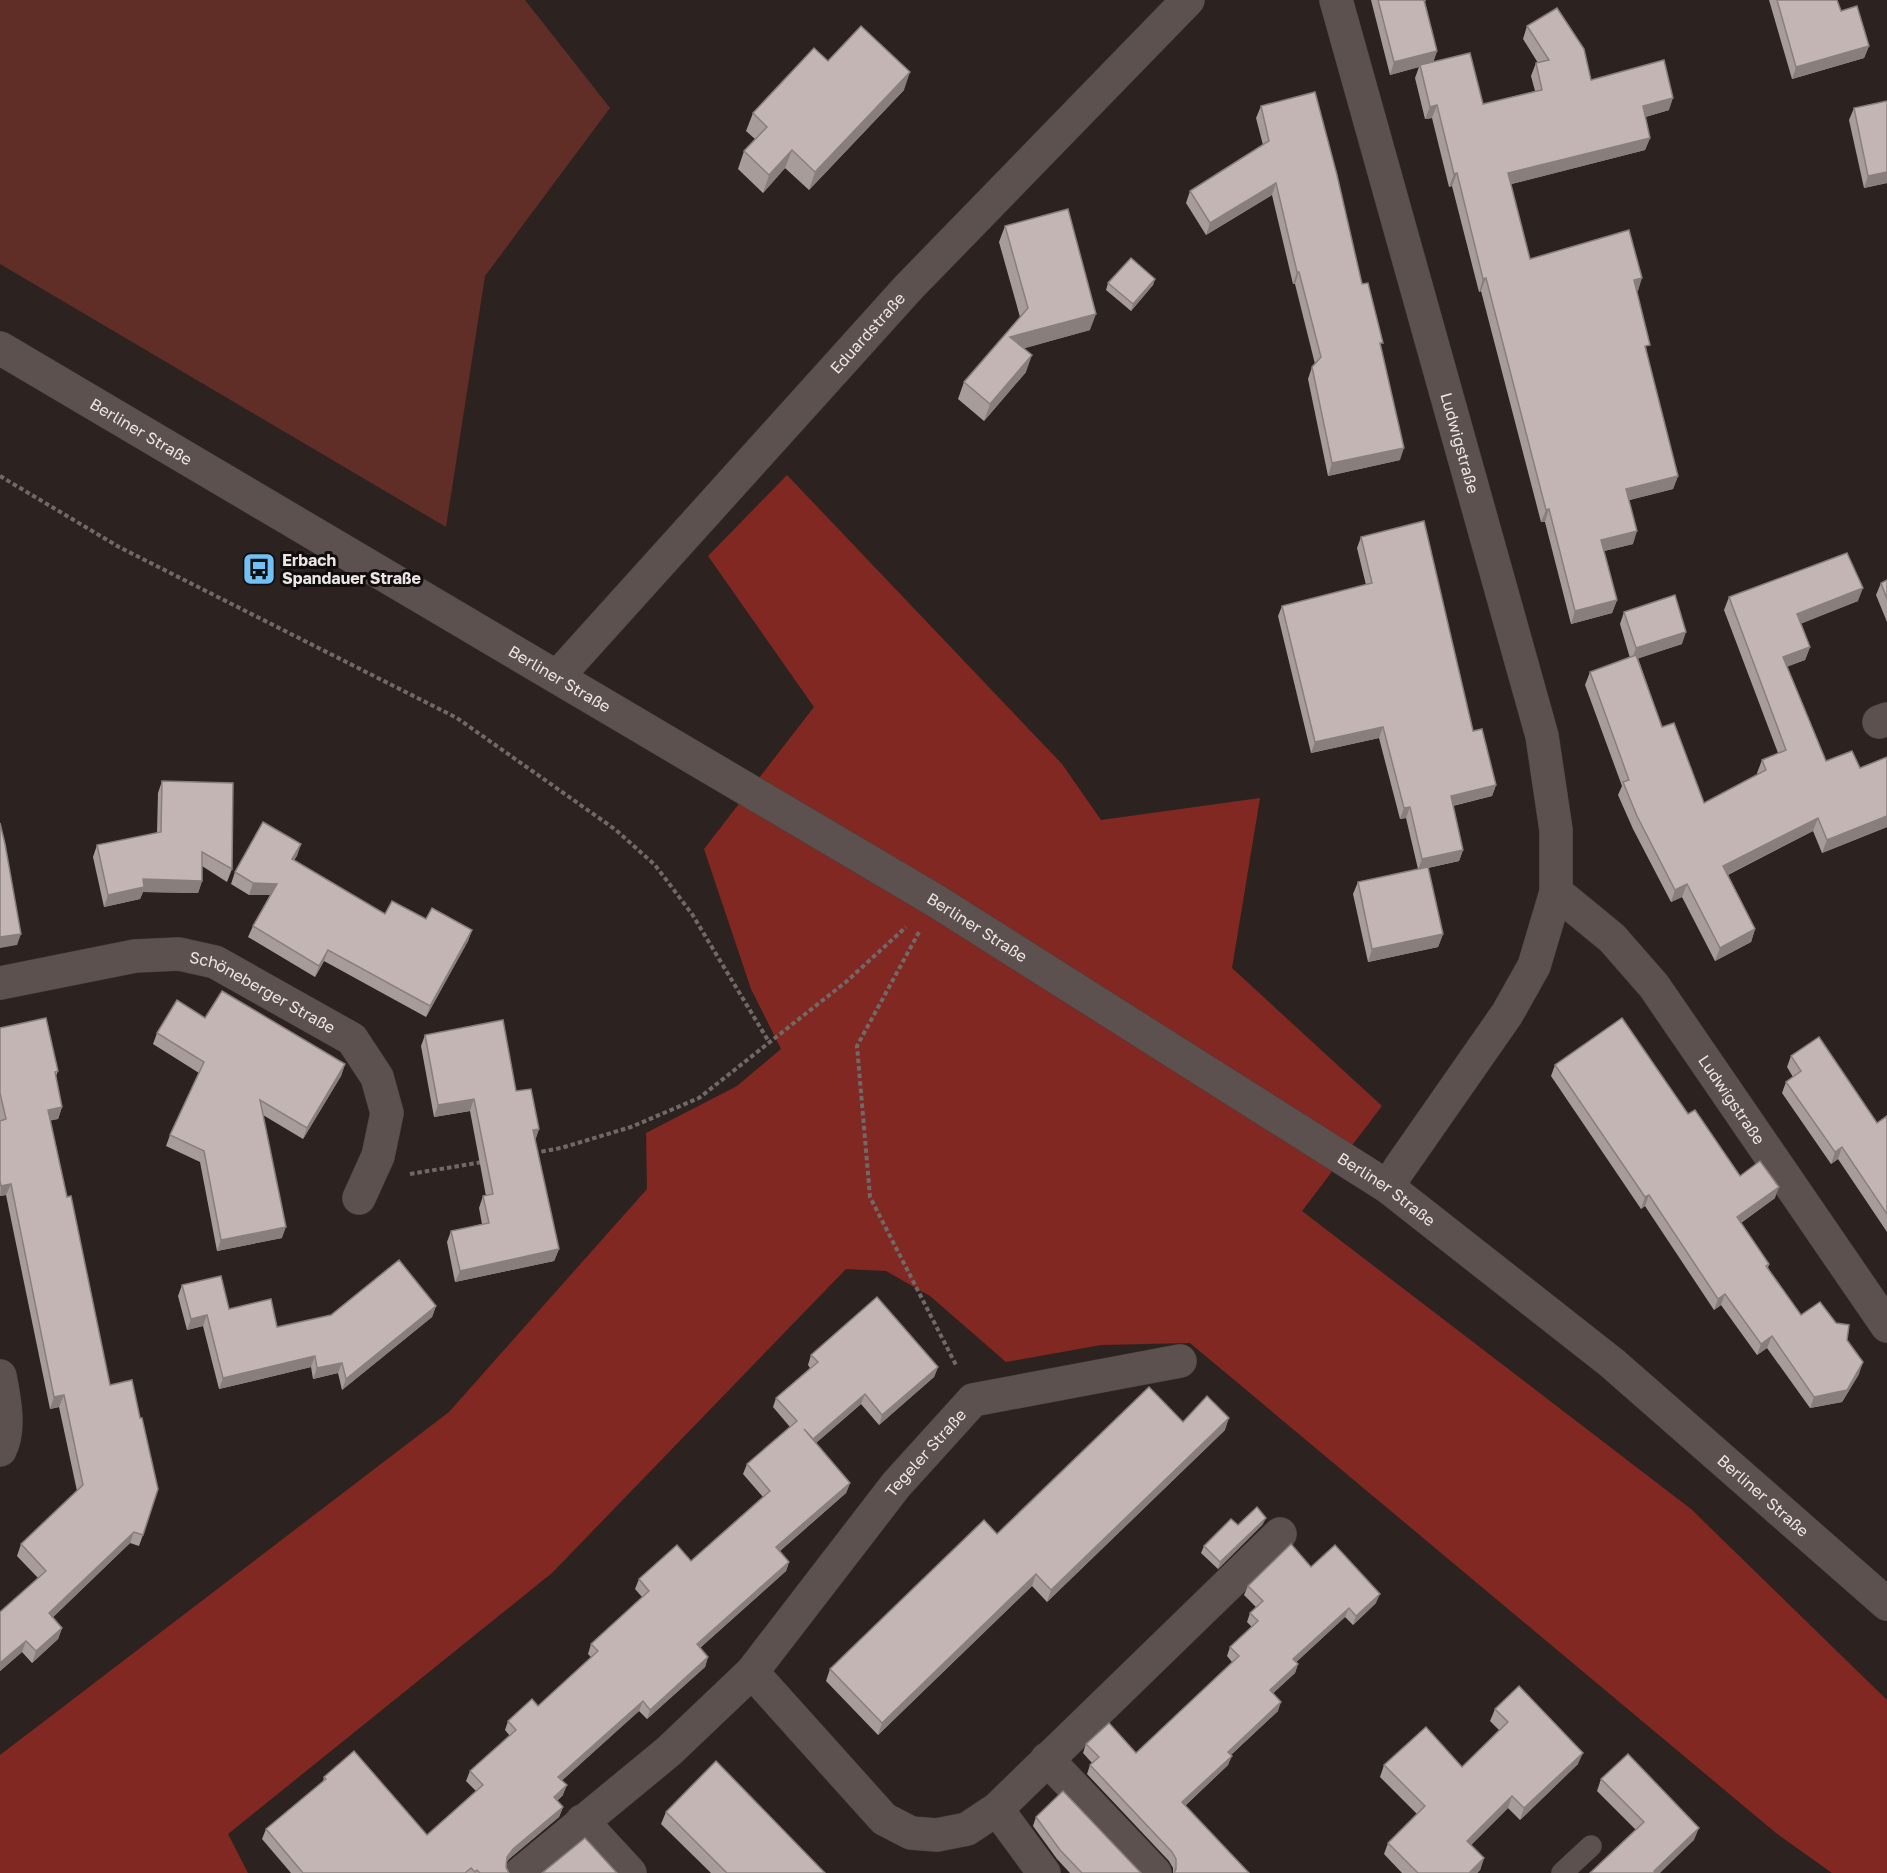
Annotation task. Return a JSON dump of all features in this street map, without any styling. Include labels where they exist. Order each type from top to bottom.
[{"type":"street","name":"Eduardstraße","points":[[558,676],[908,288],[1188,0]]},
{"type":"street","name":"Ludwigstraße","points":[[1336,0],[1542,736],[1557,830],[1556,892],[1534,966],[1507,1014],[1388,1187]]},
{"type":"street","name":"Berliner Straße","points":[[0,348],[936,901],[1388,1187],[1612,1363],[1887,1604]]},
{"type":"street","name":"Ludwigstraße","points":[[1556,892],[1612,938],[1654,986],[1887,1326]]},
{"type":"street","name":"Schöneberger Straße","points":[[0,983],[135,956],[179,954],[215,962],[352,1039],[377,1077],[387,1113],[378,1156],[363,1190]]},
{"type":"street","name":"Tegeler Straße","points":[[521,1873],[669,1751],[752,1672],[896,1485],[973,1400],[1180,1361]]},
{"type":"street","points":[[0,1376],[6,1407],[4,1443],[0,1450]]},
{"type":"street","points":[[752,1672],[884,1819],[911,1833],[937,1835],[967,1829],[997,1809],[1280,1534]]},
{"type":"street","points":[[1047,1759],[1155,1873]]},
{"type":"street","points":[[997,1809],[1044,1873]]},
{"type":"street","points":[[582,1821],[630,1873]]},
{"type":"lane","points":[[1562,1873],[1591,1846]]},
{"type":"path","points":[[0,476],[119,547],[457,718],[616,830],[655,866],[692,914],[769,1042]]},
{"type":"path","points":[[527,1154],[561,1148],[631,1127],[699,1098],[847,981],[936,901]]},
{"type":"path","points":[[936,901],[857,1046],[870,1197],[973,1400]]},
{"type":"path","points":[[363,1190],[492,1160]]},
{"type":"shaded area","points":[[0,0],[525,0],[610,108],[485,276],[446,527],[0,264]]},
{"type":"shaded area","points":[[787,475],[1062,764],[1101,820],[1260,798],[1232,968],[1382,1106],[1302,1211],[1691,1509],[1887,1700],[1887,1873],[1832,1873],[1776,1833],[1190,1343],[1101,1345],[1006,1362],[930,1296],[886,1271],[846,1269],[552,1573],[228,1834],[248,1873],[0,1873],[0,1755],[449,1412],[647,1189],[646,1133],[737,1086],[781,1049],[751,989],[704,849],[814,707],[708,556]]},
{"type":"building","points":[[1378,0],[1424,0],[1437,51],[1394,62]]},
{"type":"building","points":[[1777,0],[1837,0],[1841,11],[1857,6],[1869,46],[1796,67]]},
{"type":"building","points":[[1557,8],[1584,49],[1591,80],[1664,60],[1673,98],[1643,106],[1650,138],[1508,173],[1530,259],[1629,230],[1642,278],[1634,280],[1650,345],[1645,346],[1678,476],[1626,489],[1637,531],[1601,540],[1617,600],[1575,611],[1549,509],[1546,510],[1486,278],[1483,279],[1457,173],[1454,174],[1437,105],[1430,107],[1420,65],[1470,53],[1483,104],[1542,90],[1536,63],[1549,60],[1527,26]]},
{"type":"building","points":[[861,26],[910,72],[815,172],[792,150],[769,175],[744,151],[767,127],[753,113],[814,48],[828,61]]},
{"type":"building","points":[[1315,92],[1362,284],[1368,283],[1383,343],[1380,343],[1404,448],[1332,463],[1312,367],[1321,357],[1299,272],[1297,272],[1276,183],[1210,223],[1190,191],[1269,141],[1261,106]]},
{"type":"building","points":[[1887,101],[1887,172],[1868,176],[1854,108]]},
{"type":"building","points":[[1068,209],[1096,314],[1010,337],[1032,355],[990,404],[964,382],[1028,308],[1005,226]]},
{"type":"building","points":[[1131,258],[1155,279],[1133,304],[1108,283]]},
{"type":"building","points":[[1424,521],[1473,731],[1482,729],[1496,785],[1451,796],[1463,850],[1422,859],[1410,807],[1404,808],[1383,727],[1315,742],[1282,606],[1372,583],[1361,537]]},
{"type":"building","points":[[1847,553],[1863,588],[1797,614],[1810,647],[1783,657],[1826,761],[1852,751],[1860,768],[1887,757],[1887,816],[1827,840],[1818,818],[1723,866],[1755,929],[1720,948],[1687,884],[1675,890],[1637,816],[1623,782],[1629,780],[1590,672],[1636,655],[1662,727],[1674,723],[1704,803],[1766,770],[1762,760],[1786,750],[1729,597]]},
{"type":"building","points":[[1887,580],[1887,599],[1881,583]]},
{"type":"building","points":[[1675,595],[1686,632],[1636,648],[1624,612]]},
{"type":"building","points":[[162,781],[233,783],[232,869],[202,852],[202,881],[143,879],[144,887],[108,895],[97,845],[161,832]]},
{"type":"building","points":[[263,822],[301,844],[292,859],[385,914],[392,901],[426,919],[432,908],[472,930],[430,1006],[328,950],[319,966],[253,926],[277,884],[253,883],[235,872]]},
{"type":"building","points":[[0,823],[21,934],[0,937]]},
{"type":"building","points":[[1428,867],[1443,934],[1372,949],[1358,882]]},
{"type":"building","points":[[222,991],[345,1064],[307,1128],[260,1100],[286,1227],[221,1240],[204,1151],[170,1135],[204,1062],[157,1033],[177,1000],[205,1018]]},
{"type":"building","points":[[46,1018],[58,1071],[55,1072],[62,1107],[48,1110],[67,1197],[71,1196],[110,1385],[132,1380],[158,1489],[143,1535],[134,1532],[49,1613],[62,1628],[36,1651],[26,1641],[0,1663],[0,1612],[46,1571],[21,1544],[83,1485],[64,1395],[54,1397],[11,1184],[1,1186],[0,1181],[0,1121],[6,1119],[0,1093],[0,1028]]},
{"type":"building","points":[[1622,1018],[1688,1114],[1695,1110],[1740,1176],[1760,1161],[1779,1187],[1737,1217],[1769,1264],[1766,1266],[1801,1315],[1820,1302],[1836,1323],[1849,1325],[1847,1340],[1863,1362],[1847,1390],[1814,1397],[1772,1336],[1761,1344],[1725,1294],[1718,1299],[1649,1195],[1645,1197],[1555,1065]]},
{"type":"building","points":[[503,1020],[516,1091],[531,1089],[539,1129],[533,1130],[559,1249],[460,1271],[451,1231],[489,1223],[483,1196],[493,1194],[474,1099],[438,1105],[425,1035]]},
{"type":"building","points":[[1819,1037],[1877,1123],[1887,1116],[1887,1214],[1842,1147],[1835,1152],[1786,1082],[1801,1071],[1791,1056]]},
{"type":"building","points":[[399,1260],[436,1306],[346,1379],[342,1363],[317,1368],[315,1356],[223,1378],[207,1315],[191,1319],[182,1285],[221,1276],[229,1309],[271,1299],[277,1327],[331,1315]]},
{"type":"building","points":[[877,1297],[938,1367],[882,1415],[865,1394],[813,1439],[804,1429],[850,1483],[776,1547],[789,1562],[697,1644],[708,1657],[650,1710],[643,1701],[558,1777],[567,1785],[554,1797],[563,1807],[513,1849],[507,1857],[506,1867],[509,1873],[480,1873],[471,1868],[465,1873],[303,1873],[266,1829],[326,1779],[324,1777],[354,1751],[427,1835],[483,1785],[470,1771],[516,1730],[508,1721],[532,1699],[538,1706],[598,1651],[591,1644],[649,1591],[639,1579],[677,1545],[691,1561],[770,1491],[747,1464],[797,1421],[776,1398],[818,1362],[811,1355]]},
{"type":"building","points":[[1149,1387],[1183,1422],[1207,1396],[1229,1418],[1051,1590],[1036,1574],[882,1723],[830,1669],[984,1520],[997,1534]]},
{"type":"building","points":[[1257,1507],[1266,1518],[1220,1562],[1204,1546],[1231,1519],[1238,1525]]},
{"type":"building","points":[[1291,1544],[1311,1567],[1335,1545],[1380,1594],[1356,1616],[1349,1608],[1293,1659],[1298,1664],[1270,1690],[1281,1702],[1228,1752],[1232,1756],[1182,1802],[1249,1873],[1174,1873],[1176,1859],[1172,1852],[1090,1765],[1099,1757],[1086,1744],[1109,1723],[1136,1753],[1239,1656],[1230,1647],[1258,1621],[1250,1613],[1263,1601],[1248,1586]]},
{"type":"building","points":[[1519,1686],[1583,1753],[1524,1808],[1512,1796],[1467,1841],[1484,1858],[1469,1873],[1418,1873],[1388,1843],[1425,1806],[1384,1765],[1426,1727],[1462,1767],[1508,1722],[1495,1709]]},
{"type":"building","points":[[1628,1754],[1699,1828],[1654,1871],[1656,1873],[1590,1873],[1644,1822],[1601,1779]]},
{"type":"building","points":[[716,1761],[825,1873],[727,1873],[666,1812]]},
{"type":"building","points":[[1063,1791],[1141,1873],[1082,1873],[1060,1850],[1036,1817]]},
{"type":"building","points":[[585,1838],[617,1873],[542,1873]]},
{"type":"place","name":"Erbach Spandauer Straße","points":[[259,569]]}]
